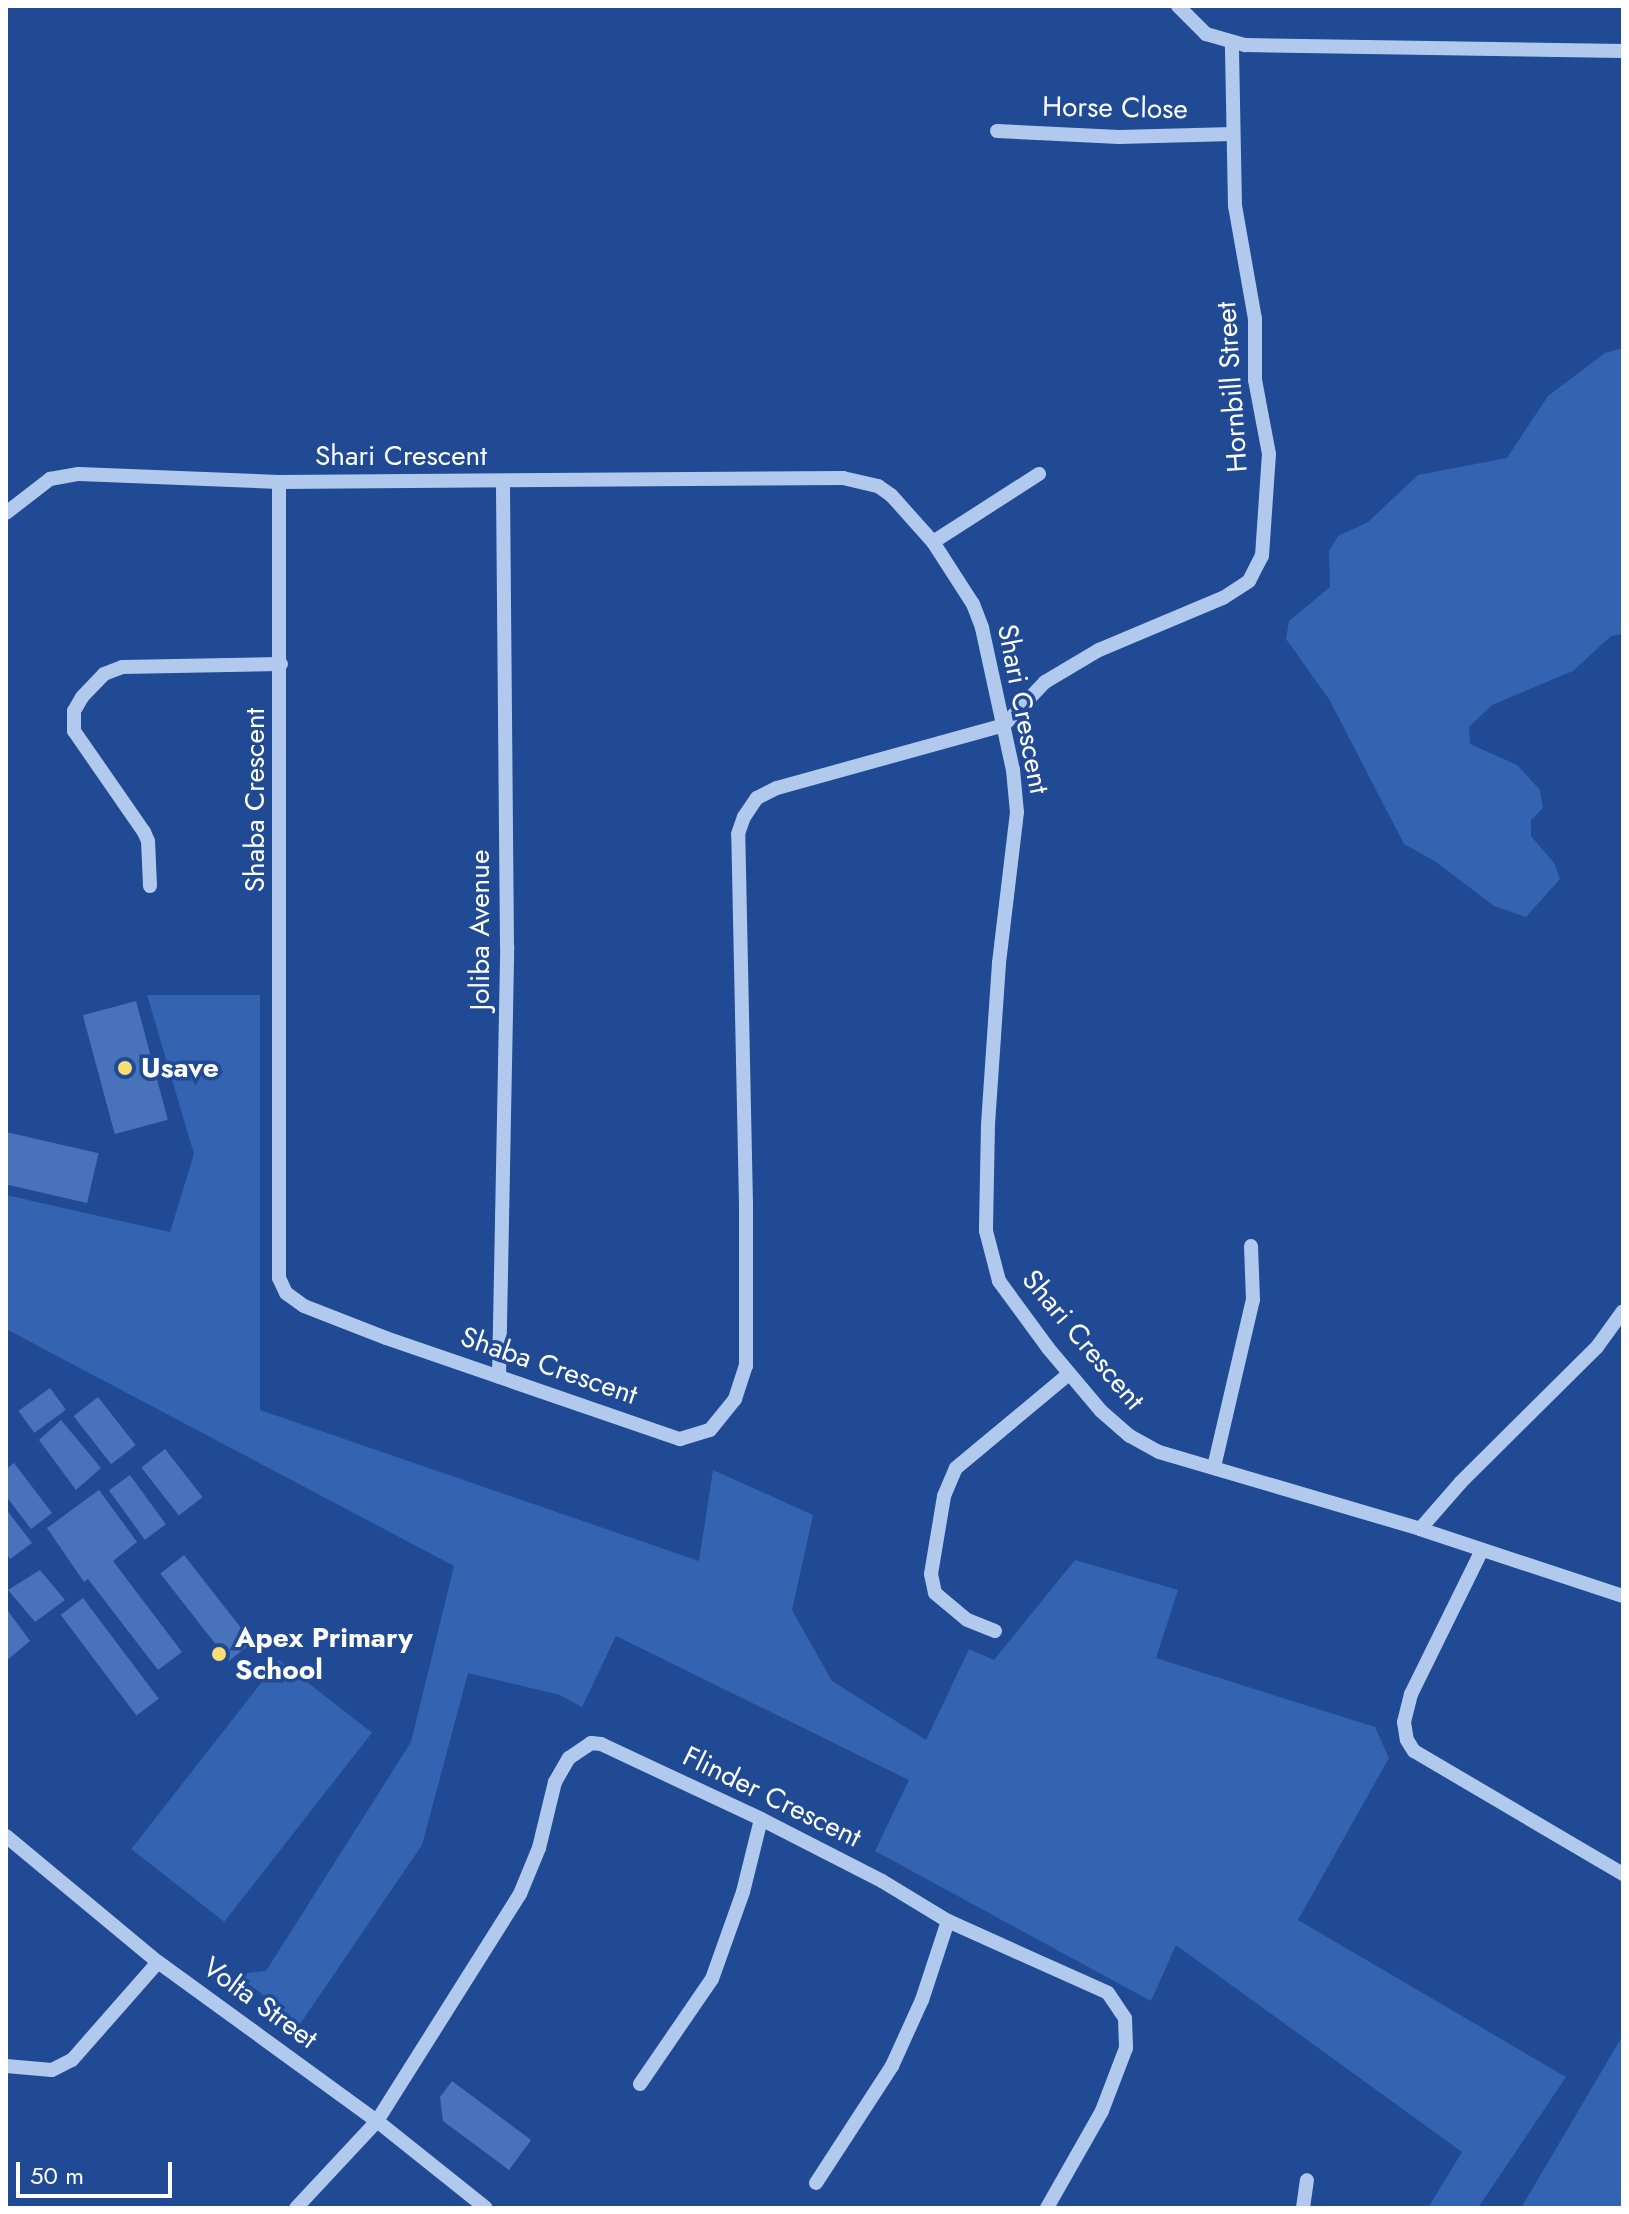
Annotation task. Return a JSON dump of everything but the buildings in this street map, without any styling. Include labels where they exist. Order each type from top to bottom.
[{"type":"street","points":[[1178,6],[1206,34],[1232,43],[1623,51]]},
{"type":"street","name":"Hornbill Street","points":[[1004,725],[1045,682],[1099,650],[1223,598],[1249,581],[1262,556],[1269,454],[1255,380],[1255,319],[1235,206],[1232,43]]},
{"type":"street","name":"Horse Close","points":[[997,131],[1119,137],[1233,134]]},
{"type":"street","name":"Shari Crescent","points":[[6,513],[50,479],[79,474],[279,482],[503,483],[843,478],[878,486],[891,495],[933,542],[973,604],[982,628],[1004,725],[1017,812],[997,992],[986,1231],[999,1281],[1101,1411],[1130,1436],[1159,1452],[1420,1529],[1623,1596]]},
{"type":"street","points":[[933,542],[1039,474]]},
{"type":"street","name":"Shaba Crescent","points":[[279,482],[279,1278],[286,1293],[304,1306],[680,1439],[710,1430],[726,1414],[735,1399],[746,1366],[746,1204],[738,834],[744,817],[757,798],[777,788],[1004,725]]},
{"type":"street","name":"Joliba Avenue","points":[[499,1377],[507,946],[503,483]]},
{"type":"street","points":[[150,886],[148,841],[144,832],[74,731],[74,711],[82,697],[104,674],[122,667],[281,664]]},
{"type":"street","points":[[1214,1467],[1253,1300],[1251,1246]]},
{"type":"street","points":[[1420,1529],[1597,1347],[1623,1311]]},
{"type":"street","points":[[995,1631],[966,1619],[935,1593],[931,1574],[944,1496],[956,1468],[1069,1374]]},
{"type":"street","points":[[1482,1550],[1411,1694],[1404,1722],[1407,1740],[1414,1751],[1623,1874]]},
{"type":"street","name":"Flinder Crescent","points":[[296,2208],[377,2121],[520,1894],[539,1848],[555,1782],[577,1750],[591,1743],[601,1744],[761,1819],[882,1881],[948,1921],[1108,1993],[1125,2018],[1126,2048],[1102,2111],[1047,2208]]},
{"type":"street","points":[[640,2084],[712,1979],[743,1892],[761,1819]]},
{"type":"street","name":"Volta Street","points":[[6,1836],[158,1962],[377,2121],[486,2208]]},
{"type":"street","points":[[816,2183],[892,2066],[922,2000],[948,1921]]},
{"type":"street","points":[[6,2066],[52,2070],[72,2060],[158,1962]]},
{"type":"street","points":[[1303,2208],[1307,2180]]},
{"type":"shaded area","points":[[1623,348],[1623,634],[1611,636],[1573,671],[1492,705],[1469,727],[1470,744],[1517,765],[1540,790],[1543,808],[1531,820],[1531,836],[1554,863],[1560,879],[1526,917],[1494,906],[1436,862],[1404,844],[1329,699],[1286,639],[1289,621],[1330,587],[1329,551],[1338,536],[1368,522],[1418,475],[1507,458],[1548,396],[1605,353]]},
{"type":"shaded area","points":[[147,995],[260,995],[260,1410],[699,1561],[713,1470],[813,1515],[792,1610],[832,1681],[926,1740],[969,1649],[994,1660],[1075,1560],[1178,1590],[1156,1658],[1375,1727],[1389,1758],[1298,1920],[1566,2077],[1478,2208],[1428,2208],[1462,2152],[1176,1945],[1151,2001],[875,1851],[909,1780],[616,1636],[582,1707],[560,1695],[468,1673],[422,1845],[300,2024],[236,1974],[266,1971],[411,1742],[454,1566],[6,1329],[6,1195],[170,1232],[194,1154]]},
{"type":"shaded area","points":[[279,1660],[372,1733],[224,1922],[131,1849]]},
{"type":"shaded area","points":[[1623,2035],[1623,2208],[1521,2208]]},
{"type":"place","name":"Usave","points":[[125,1068]]},
{"type":"place","name":"Apex Primary School","points":[[219,1654]]}]
